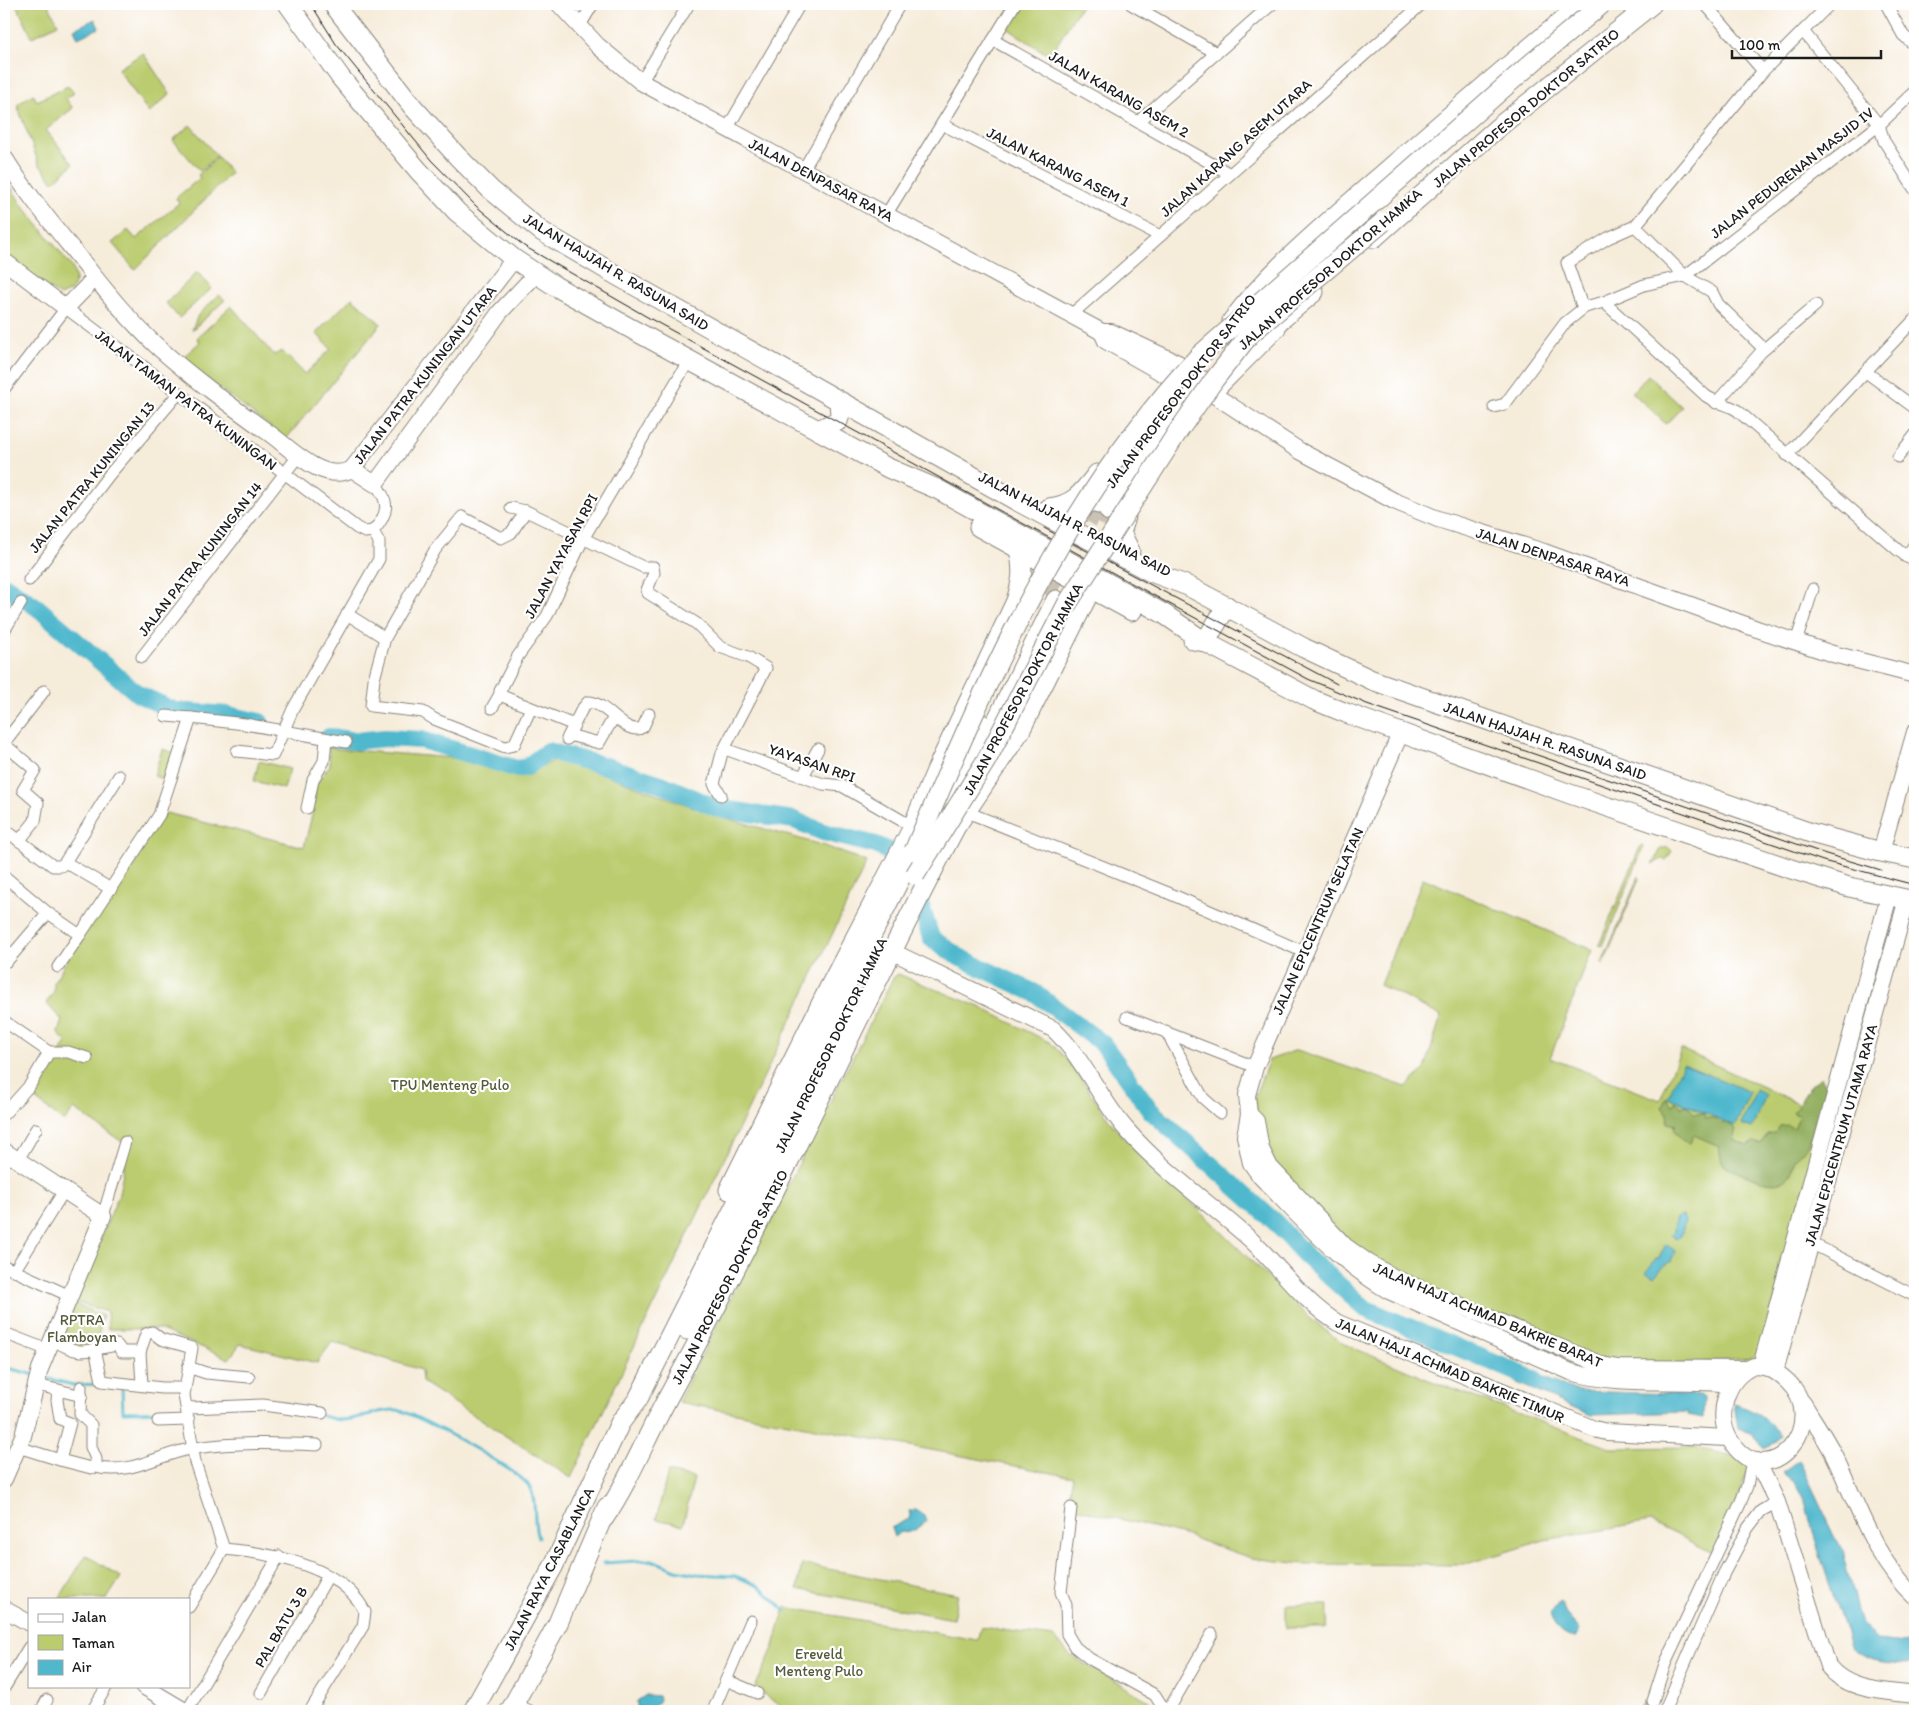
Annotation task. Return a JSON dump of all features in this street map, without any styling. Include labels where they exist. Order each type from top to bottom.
[{"type":"main road","points":[[288,4],[341,78],[418,170],[457,212],[514,259],[536,274],[689,360],[888,468],[937,489],[1164,614],[1205,642],[1314,700],[1570,794],[1763,860],[1833,882],[1904,899]]},
{"type":"main road","name":"JALAN HAJJAH R. RASUNA SAID","points":[[333,4],[413,107],[491,190],[530,224],[616,276],[839,401],[1151,572],[1188,586],[1304,648],[1372,680],[1740,809],[1831,839],[1909,858]]},
{"type":"main road","name":"JALAN PROFESOR DOKTOR SATRIO","points":[[1111,510],[1253,294],[1335,217],[1470,98],[1583,4]]},
{"type":"main road","name":"JALAN PROFESOR DOKTOR HAMKA","points":[[604,1518],[650,1390],[914,851],[962,737],[1014,627],[1032,592],[1096,484],[1159,400],[1199,356],[1534,61],[1602,4]]},
{"type":"main road","name":"JALAN PROFESOR DOKTOR SATRIO","points":[[1111,510],[1185,404],[1228,356],[1283,318],[1496,129],[1647,4]]},
{"type":"main road","name":"JALAN PROFESOR DOKTOR HAMKA","points":[[620,1423],[638,1400],[650,1390],[916,875],[987,759],[1067,604],[1166,448],[1214,380],[1250,334],[1383,222],[1507,112],[1647,4]]},
{"type":"main road","points":[[1048,508],[1067,505],[1086,488],[1159,390],[1253,294]]},
{"type":"main road","points":[[1111,510],[1211,394],[1283,318]]},
{"type":"main road","points":[[818,430],[838,421],[840,415],[839,401]]},
{"type":"main road","points":[[888,468],[916,491],[1018,550],[1185,638],[1205,642]]},
{"type":"main road","name":"JALAN HAJJAH R. RASUNA SAID","points":[[960,468],[985,474],[1171,573],[1188,586]]},
{"type":"main road","points":[[1086,488],[1085,510],[1112,527],[1120,524],[1111,510]]},
{"type":"main road","points":[[1111,510],[1130,551]]},
{"type":"main road","points":[[913,827],[936,771],[1016,601],[1023,579],[1023,567],[1018,550]]},
{"type":"main road","points":[[1016,601],[1026,590],[1042,584],[1067,597],[1074,604],[1076,619]]},
{"type":"main road","points":[[955,828],[1020,731],[1092,589]]},
{"type":"main road","name":"JALAN PROFESOR DOKTOR SATRIO","points":[[604,1518],[618,1497],[665,1403],[714,1315],[955,828],[968,780],[1051,597],[948,795],[913,827],[830,986],[625,1402],[620,1423]]},
{"type":"main road","points":[[1205,642],[1227,606]]},
{"type":"main road","name":"JALAN RAYA CASABLANCA","points":[[473,1711],[553,1567],[620,1423]]},
{"type":"main road","name":"JALAN RAYA CASABLANCA","points":[[518,1709],[604,1518]]},
{"type":"street","name":"JALAN DENPASAR RAYA","points":[[559,4],[598,46],[641,82],[1102,332],[1106,341],[1177,371]]},
{"type":"street","points":[[579,27],[593,4]]},
{"type":"street","points":[[641,82],[689,4]]},
{"type":"street","points":[[727,129],[800,4]]},
{"type":"street","points":[[803,170],[900,4]]},
{"type":"street","points":[[886,215],[1016,4]]},
{"type":"street","points":[[1131,4],[1216,53]]},
{"type":"street","points":[[1138,122],[1272,4]]},
{"type":"street","name":"JALAN KARANG ASEM UTARA","points":[[1071,315],[1422,4]]},
{"type":"street","points":[[1705,4],[1762,71]]},
{"type":"street","points":[[1494,407],[1505,404],[1565,323],[1585,307],[1581,303],[1567,263],[1608,238],[1635,226],[1762,71],[1830,4]]},
{"type":"street","points":[[1886,4],[1904,35],[1915,46]]},
{"type":"street","points":[[1803,31],[1879,125],[1884,141],[1915,190]]},
{"type":"street","name":"JALAN KARANG ASEM 2","points":[[993,40],[1230,174]]},
{"type":"street","name":"JALAN PEDURENAN MASJID IV","points":[[1585,307],[1604,302],[1649,284],[1685,276],[1879,125],[1915,91]]},
{"type":"street","name":"JALAN KARANG ASEM 1","points":[[942,124],[1160,236]]},
{"type":"street","name":"JALAN TAMAN PATRA KUNINGAN","points":[[4,157],[28,195],[130,320],[158,348],[202,385],[299,455],[327,472],[341,473],[352,469]]},
{"type":"street","points":[[1635,226],[1685,276],[1712,292],[1718,304],[1764,349]]},
{"type":"street","name":"JALAN PATRA KUNINGAN UTARA","points":[[373,531],[384,515],[386,503],[383,494],[375,484],[352,469],[514,259]]},
{"type":"street","name":"JALAN TAMAN PATRA KUNINGAN","points":[[4,261],[357,528],[364,532],[373,531]]},
{"type":"street","name":"JALAN PATRA KUNINGAN UTARA","points":[[375,484],[500,312],[536,274]]},
{"type":"street","points":[[4,389],[66,308],[95,278]]},
{"type":"street","points":[[1604,302],[1706,396],[1716,403],[1734,408],[1910,559],[1915,544]]},
{"type":"street","points":[[1716,403],[1764,349],[1816,305]]},
{"type":"street","points":[[1787,455],[1915,319]]},
{"type":"street","name":"JALAN YAYASAN RPI","points":[[492,708],[500,694],[507,674],[547,616],[583,539],[689,360]]},
{"type":"street","points":[[1866,372],[1915,408]]},
{"type":"street","name":"JALAN PATRA KUNINGAN 13","points":[[29,580],[109,475],[178,394]]},
{"type":"street","name":"JALAN DENPASAR RAYA","points":[[1211,394],[1300,451],[1394,501],[1438,519],[1544,552],[1796,642],[1915,676]]},
{"type":"street","points":[[1898,457],[1915,436]]},
{"type":"street","name":"JALAN PATRA KUNINGAN 14","points":[[142,657],[282,473],[299,455]]},
{"type":"street","points":[[511,508],[526,511],[643,567],[653,567],[654,573],[647,590],[648,593],[697,624],[720,647],[748,656],[766,668],[724,750],[714,784],[721,795]]},
{"type":"street","points":[[526,511],[512,533],[501,538],[462,517],[435,550],[386,638],[374,679],[371,706],[423,712],[442,723],[505,747],[514,745],[531,708]]},
{"type":"street","points":[[238,751],[273,755],[285,728],[379,559],[379,542],[373,531]]},
{"type":"street","points":[[1796,642],[1813,589]]},
{"type":"street","points":[[4,631],[21,603]]},
{"type":"street","points":[[347,614],[386,638]]},
{"type":"street","points":[[19,841],[37,817],[38,803],[22,790],[35,770],[4,744],[44,691]]},
{"type":"street","points":[[500,694],[531,708],[570,733],[599,743],[614,718]]},
{"type":"street","points":[[570,733],[584,706],[591,702],[600,704],[614,718],[627,726],[640,729],[649,714]]},
{"type":"street","points":[[166,716],[285,728],[326,739],[346,742]]},
{"type":"street","points":[[58,967],[160,815],[191,718]]},
{"type":"street","name":"JALAN EPICENTRUM SELATAN","points":[[1249,1114],[1247,1095],[1255,1066],[1401,732]]},
{"type":"street","points":[[1881,852],[1915,732]]},
{"type":"street","points":[[307,808],[313,780],[324,761],[326,739]]},
{"type":"street","points":[[803,776],[818,749]]},
{"type":"street","name":"YAYASAN RPI","points":[[724,750],[822,784],[842,786],[913,827]]},
{"type":"street","points":[[1909,858],[1894,848],[1892,840],[1915,759]]},
{"type":"street","points":[[4,829],[53,866],[65,862],[119,776]]},
{"type":"street","points":[[967,812],[1166,892],[1304,952]]},
{"type":"street","points":[[65,862],[110,889]]},
{"type":"street","points":[[4,876],[48,913],[80,935]]},
{"type":"street","name":"JALAN EPICENTRUM UTAMA RAYA","points":[[1804,1240],[1881,929],[1904,899]]},
{"type":"street","name":"JALAN EPICENTRUM UTAMA RAYA","points":[[1761,1369],[1804,1240],[1897,934],[1904,899]]},
{"type":"street","points":[[4,959],[7,961],[48,913]]},
{"type":"street","points":[[1881,929],[1897,934]]},
{"type":"street","name":"JALAN HAJI ACHMAD BAKRIE TIMUR","points":[[893,952],[1053,1028],[1065,1041],[1132,1136],[1252,1241],[1321,1312],[1338,1324],[1594,1429],[1607,1432],[1728,1438]]},
{"type":"street","points":[[1127,1017],[1255,1066]]},
{"type":"street","points":[[4,1021],[49,1052],[68,1052],[87,1058]]},
{"type":"street","points":[[1166,1031],[1203,1098],[1220,1113]]},
{"type":"street","points":[[4,1114],[30,1085],[49,1052]]},
{"type":"street","name":"JALAN HAJI ACHMAD BAKRIE BARAT","points":[[1249,1114],[1252,1134],[1251,1162],[1260,1177],[1329,1238],[1351,1267],[1389,1291],[1571,1372],[1590,1378],[1607,1373],[1761,1369]]},
{"type":"street","points":[[36,1129],[9,1157],[103,1216]]},
{"type":"street","points":[[4,1479],[50,1344],[103,1216],[125,1142]]},
{"type":"street","points":[[64,1191],[9,1269],[70,1296]]},
{"type":"street","points":[[1804,1240],[1915,1296]]},
{"type":"street","points":[[142,1385],[140,1352],[146,1334],[152,1332],[161,1339],[192,1348],[184,1388],[193,1448],[224,1549],[190,1605]]},
{"type":"street","points":[[4,1333],[71,1351],[80,1352],[117,1345],[122,1352],[140,1352]]},
{"type":"street","points":[[95,1349],[102,1381],[184,1388]]},
{"type":"street","points":[[188,1367],[206,1373],[249,1377]]},
{"type":"street","points":[[1915,1597],[1890,1567],[1852,1495],[1830,1448],[1796,1390],[1761,1369],[1732,1384],[1724,1408],[1728,1438],[1733,1446],[1755,1461],[1776,1502],[1828,1666],[1844,1681],[1858,1686],[1915,1695]]},
{"type":"street","name":"JALAN HAJI ACHMAD BAKRIE BARAT","points":[[1607,1373],[1732,1384]]},
{"type":"street","points":[[38,1378],[58,1390],[82,1392],[80,1414],[91,1425],[91,1447],[96,1459],[95,1467]]},
{"type":"street","points":[[58,1390],[57,1400],[60,1419],[70,1423],[60,1460]]},
{"type":"street","points":[[1755,1461],[1773,1461],[1789,1451],[1797,1440],[1802,1424],[1801,1401]]},
{"type":"street","points":[[158,1421],[188,1412],[191,1408],[263,1405],[322,1413]]},
{"type":"street","points":[[12,1451],[95,1467],[122,1469],[139,1466],[193,1448],[252,1442],[317,1445]]},
{"type":"street","points":[[1755,1461],[1740,1504],[1665,1664],[1654,1699],[1666,1705],[1724,1573],[1748,1528],[1761,1511],[1776,1502]]},
{"type":"street","points":[[1071,1508],[1061,1592],[1066,1605],[1067,1634],[1075,1647],[1090,1659],[1155,1695],[1166,1711],[1209,1639]]},
{"type":"street","points":[[224,1549],[280,1556],[319,1571],[328,1576],[358,1602],[364,1612],[365,1621],[310,1711]]},
{"type":"street","points":[[146,1688],[186,1711],[280,1556]]},
{"type":"street","name":"PAL BATU 3 B","points":[[261,1693],[328,1576]]},
{"type":"street","points":[[4,1609],[28,1622]]},
{"type":"street","points":[[714,1711],[751,1620]]},
{"type":"street","points":[[4,1688],[28,1649]]},
{"type":"street","points":[[726,1680],[757,1692]]},
{"type":"street","points":[[92,1711],[106,1688]]},
{"type":"street","points":[[41,1711],[47,1700]]},
{"type":"green space","points":[[16,4],[48,4],[58,24],[32,37]]},
{"type":"green space","points":[[1022,4],[1082,4],[1050,56],[1007,28]]},
{"type":"green space","points":[[143,53],[170,94],[149,113],[118,69]]},
{"type":"green space","points":[[68,86],[74,93],[66,99],[73,108],[46,130],[73,164],[53,182],[39,164],[17,105],[33,94],[37,101]]},
{"type":"green space","points":[[190,125],[217,156],[200,171],[173,140]]},
{"type":"green space","points":[[218,157],[231,173],[135,270],[112,243],[128,230],[136,239],[179,203],[176,198],[200,178],[198,175]]},
{"type":"green space","points":[[4,175],[20,202],[72,267],[76,279],[71,291],[60,296],[4,255]]},
{"type":"green space","points":[[197,272],[212,288],[179,318],[166,303]]},
{"type":"green space","points":[[219,295],[225,300],[192,330],[198,315]]},
{"type":"green space","points":[[352,298],[381,324],[286,439],[181,359],[200,342],[197,338],[231,306],[274,355],[282,351],[305,374],[331,349],[316,333]]},
{"type":"green space","points":[[1648,375],[1682,407],[1666,424],[1632,392]]},
{"type":"green space","name":"TPU Menteng Pulo","points":[[328,746],[337,749],[465,759],[520,776],[560,758],[712,814],[825,846],[867,862],[571,1478],[422,1382],[421,1370],[332,1342],[317,1363],[240,1344],[229,1359],[159,1329],[108,1329],[107,1312],[75,1302],[119,1194],[128,1146],[74,1109],[64,1122],[34,1098],[66,1042],[58,1033],[62,1020],[46,1003],[54,992],[54,982],[110,889],[166,813],[304,847],[313,811],[316,783],[330,765]]},
{"type":"green space","points":[[162,749],[178,754],[169,781],[154,776]]},
{"type":"green space","points":[[259,761],[290,769],[284,789],[254,781]]},
{"type":"green space","points":[[1641,845],[1644,846],[1603,946],[1599,945]]},
{"type":"green space","points":[[1668,847],[1672,851],[1666,860],[1662,859],[1653,864],[1661,849]]},
{"type":"green space","points":[[1639,876],[1639,879],[1603,965],[1602,963]]},
{"type":"green space","points":[[1423,878],[1592,950],[1550,1058],[1660,1100],[1681,1049],[1825,1116],[1760,1353],[1752,1358],[1605,1371],[1377,1274],[1267,1175],[1254,1098],[1269,1060],[1297,1050],[1406,1087],[1425,1069],[1441,1016],[1380,985]]},
{"type":"green space","points":[[898,974],[982,1008],[1051,1043],[1068,1061],[1115,1128],[1311,1319],[1342,1343],[1429,1380],[1610,1448],[1693,1447],[1752,1460],[1717,1555],[1651,1522],[1544,1540],[1464,1565],[1304,1564],[1251,1558],[1184,1535],[1067,1506],[1073,1477],[678,1402],[893,978]]},
{"type":"green space","points":[[1821,1077],[1829,1090],[1828,1093],[1818,1110],[1809,1142],[1794,1159],[1788,1178],[1782,1182],[1765,1182],[1727,1167],[1720,1156],[1719,1146],[1694,1135],[1690,1143],[1684,1140],[1676,1131],[1674,1126],[1677,1125],[1667,1123],[1668,1113],[1662,1108],[1666,1097],[1671,1104],[1674,1105],[1675,1101],[1682,1107],[1686,1105],[1694,1113],[1704,1113],[1706,1118],[1715,1118],[1721,1123],[1725,1121],[1736,1129],[1733,1140],[1748,1146],[1754,1142],[1761,1144],[1767,1134],[1775,1133],[1780,1126],[1788,1125],[1794,1128],[1799,1116],[1793,1113],[1811,1085]]},
{"type":"green space","name":"RPTRA Flamboyan","points":[[75,1304],[103,1316],[96,1344],[77,1350],[58,1340]]},
{"type":"green space","points":[[668,1472],[694,1478],[683,1525],[656,1519]]},
{"type":"green space","points":[[86,1555],[121,1577],[108,1598],[60,1597]]},
{"type":"green space","points":[[802,1564],[958,1594],[953,1619],[797,1589]]},
{"type":"green space","points":[[1286,1605],[1328,1605],[1327,1628],[1286,1628]]},
{"type":"green space","name":"Ereveld Menteng Pulo","points":[[785,1607],[977,1640],[981,1627],[1053,1637],[1070,1655],[1149,1701],[1149,1711],[788,1711],[755,1688],[774,1646]]},
{"type":"water","points":[[95,19],[99,28],[78,38],[74,29]]},
{"type":"water","points":[[1683,1064],[1750,1092],[1735,1126],[1668,1097]]},
{"type":"water","points":[[1756,1090],[1766,1095],[1752,1128],[1741,1124]]},
{"type":"water","points":[[1683,1216],[1685,1221],[1681,1236],[1677,1239],[1671,1235],[1674,1231],[1675,1219]]},
{"type":"water","points":[[1666,1244],[1675,1251],[1671,1262],[1664,1265],[1654,1277],[1646,1272],[1656,1258],[1659,1258]]},
{"type":"water","points":[[1511,1365],[1577,1391],[1701,1395],[1704,1397],[1703,1418],[1688,1415],[1687,1412],[1591,1415],[1515,1382]]},
{"type":"water","points":[[1734,1404],[1754,1412],[1771,1425],[1781,1435],[1776,1442],[1764,1448],[1751,1433],[1738,1428]]},
{"type":"water","points":[[1799,1460],[1842,1551],[1861,1625],[1877,1640],[1915,1644],[1915,1665],[1872,1660],[1856,1653],[1850,1647],[1815,1540],[1806,1505],[1795,1483],[1782,1472]]},
{"type":"water","points":[[916,1510],[924,1515],[926,1521],[914,1530],[907,1533],[900,1532],[894,1537],[891,1528],[911,1518],[909,1511]]},
{"type":"water","points":[[1560,1601],[1564,1612],[1580,1630],[1576,1636],[1563,1633],[1554,1622],[1551,1613]]},
{"type":"water","points":[[646,1695],[658,1696],[659,1700],[654,1706],[656,1710],[668,1711],[637,1711],[637,1701]]},
{"type":"waterway","points":[[4,585],[38,608],[138,694],[175,711],[228,715],[260,722]]},
{"type":"waterway","points":[[329,737],[356,741],[385,738],[422,740],[517,769],[527,767],[548,751],[612,768],[661,784],[717,808],[794,820],[823,832],[876,845],[887,850],[894,860]]},
{"type":"waterway","points":[[921,906],[931,938],[959,957],[1035,993],[1103,1044],[1151,1111],[1276,1223],[1304,1254],[1366,1309],[1535,1380]]},
{"type":"waterway","points":[[4,1367],[35,1375]]},
{"type":"waterway","points":[[43,1377],[73,1385],[101,1384]]},
{"type":"waterway","points":[[122,1387],[123,1412],[184,1411]]},
{"type":"waterway","points":[[322,1416],[348,1420],[382,1411],[397,1410],[424,1421],[466,1443],[507,1468],[529,1486],[532,1492],[538,1538]]},
{"type":"waterway","points":[[604,1563],[652,1560],[676,1570],[697,1574],[735,1576],[757,1585],[786,1611]]},
{"type":"tunnel","points":[[1045,594],[1098,504]]},
{"type":"tunnel","points":[[1087,548],[1109,511]]},
{"type":"tunnel","points":[[1648,1711],[1653,1701]]},
{"type":"tram line","points":[[311,4],[336,44],[431,160],[476,206],[524,246],[649,318],[1164,601],[1308,679],[1367,704],[1823,861],[1915,885]]},
{"type":"tram line","points":[[1044,528],[1337,684]]},
{"type":"tram line","points":[[1502,743],[1826,854],[1881,870]]}]
